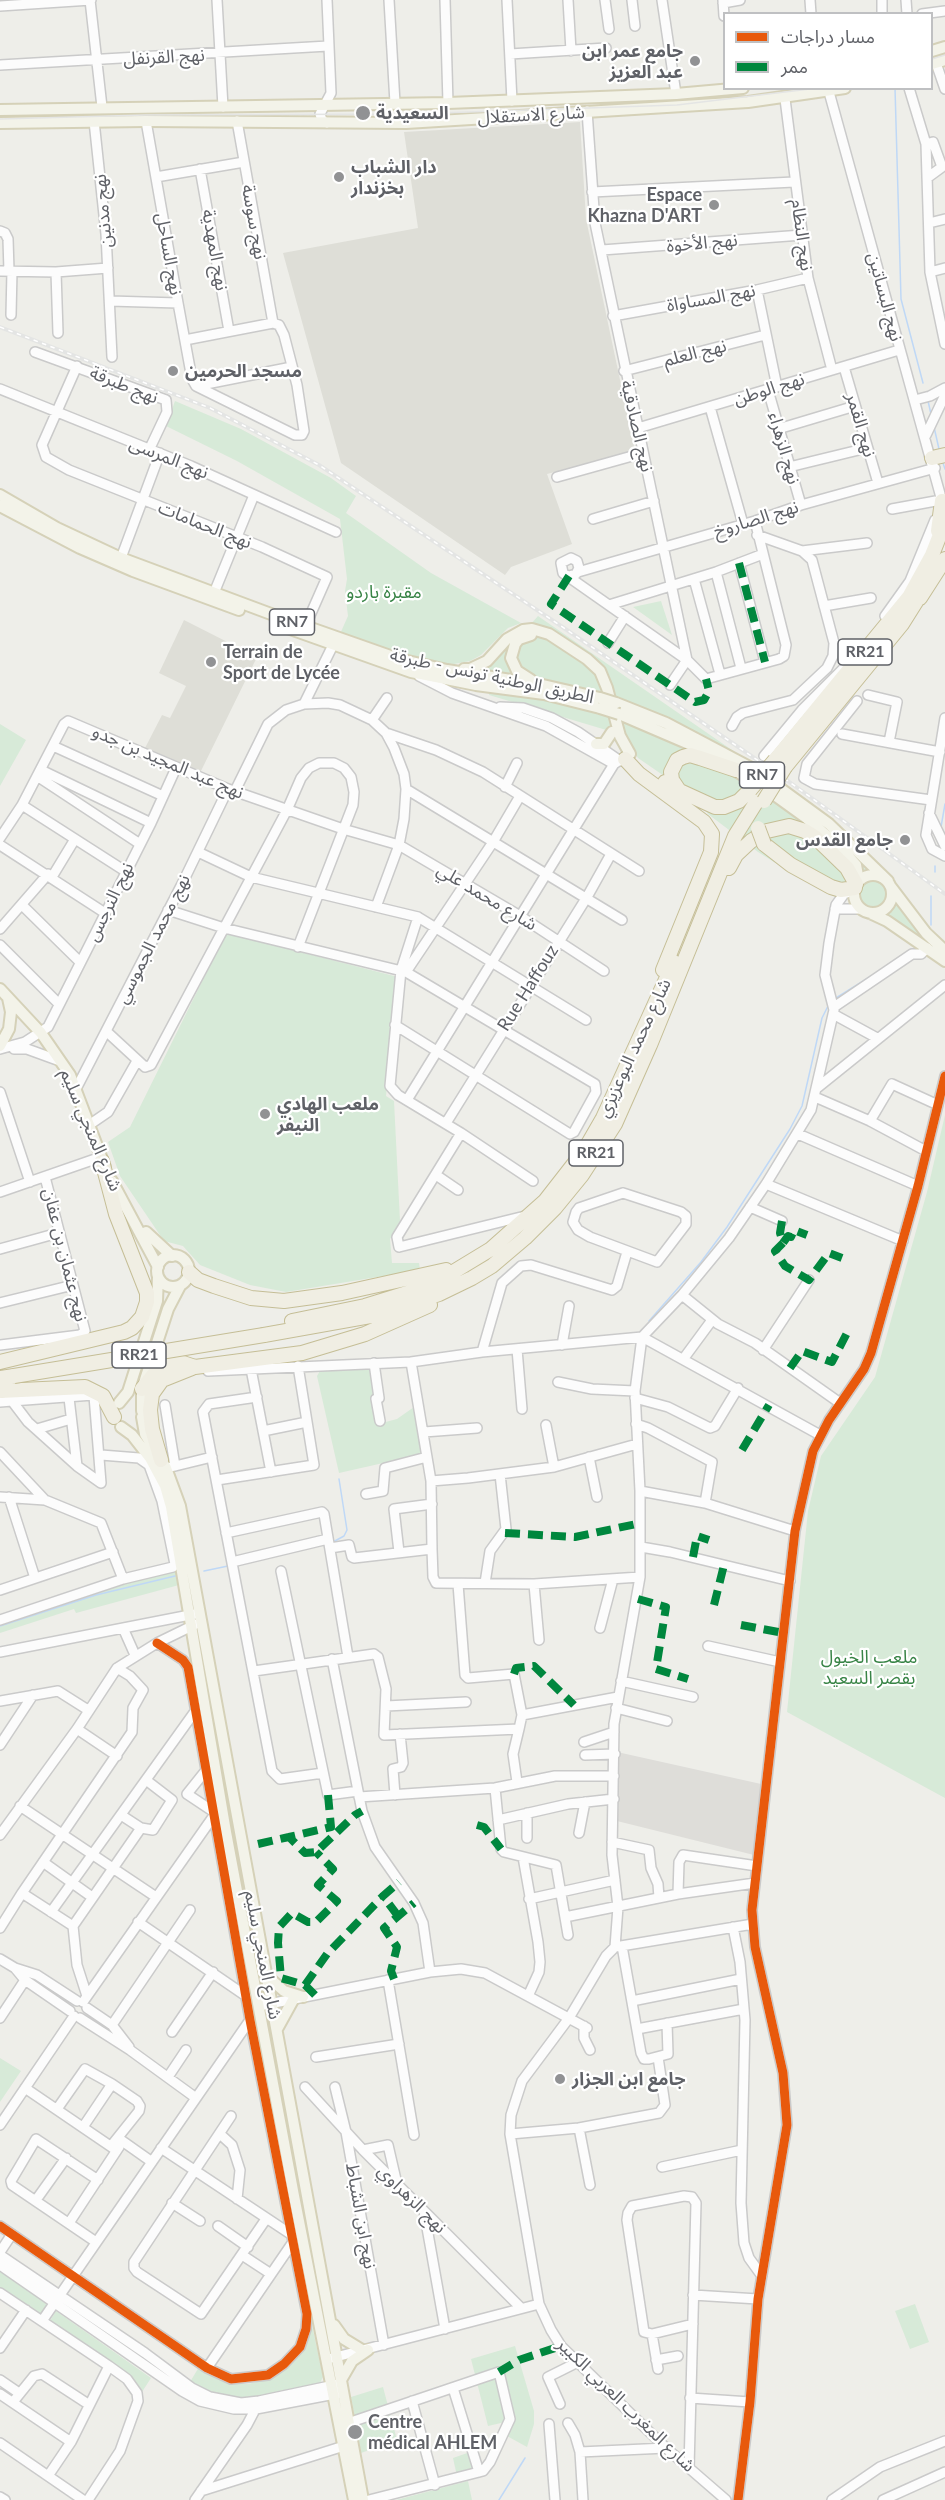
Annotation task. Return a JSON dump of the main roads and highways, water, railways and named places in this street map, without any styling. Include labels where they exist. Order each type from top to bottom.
[{"type":"highway","points":[[917,602],[938,557],[942,499]]},
{"type":"highway","name":"RR21","points":[[775,761],[909,597],[938,557],[945,522]]},
{"type":"highway","name":"RR21","points":[[775,761],[883,648],[917,602],[945,546]]},
{"type":"highway","points":[[680,791],[672,780],[671,772],[676,760],[683,757],[690,755],[736,770]]},
{"type":"highway","points":[[622,760],[715,807],[724,807],[757,795]]},
{"type":"highway","points":[[622,760],[699,817],[710,828],[712,834],[711,852],[670,950],[644,1043]]},
{"type":"highway","points":[[644,1043],[679,991],[736,855],[751,841],[777,827],[798,827],[816,838],[847,868],[856,886],[845,890],[831,887],[791,865],[764,844],[758,828],[757,795],[775,761]]},
{"type":"highway","name":"شارع محمد البوعزيزي","points":[[7,1373],[376,1315],[410,1305],[472,1278],[492,1266],[525,1238],[570,1191],[615,1124],[644,1043],[735,836],[757,795]]},
{"type":"highway","name":"شارع محمد البوعزيزي","points":[[263,1331],[398,1296],[440,1280],[491,1249],[563,1180],[584,1151],[644,1043]]},
{"type":"highway","points":[[0,1362],[132,1328],[142,1317],[147,1302],[147,1293],[116,1214],[101,1159]]},
{"type":"highway","points":[[189,1272],[198,1280],[242,1295],[264,1300],[284,1301],[342,1293],[466,1265]]},
{"type":"highway","points":[[167,1465],[152,1429],[150,1410],[152,1394],[162,1380],[195,1367],[302,1353],[365,1334],[418,1312],[472,1278]]},
{"type":"highway","points":[[73,1345],[116,1339],[134,1332],[147,1320],[157,1301]]},
{"type":"highway","points":[[142,1389],[160,1367],[183,1363],[195,1367]]},
{"type":"highway","points":[[0,1391],[85,1388],[103,1396],[117,1422]]},
{"type":"main road","name":"شارع الاستقلال","points":[[0,110],[448,103],[725,90]]},
{"type":"main road","name":"شارع الاستقلال","points":[[0,123],[237,121],[406,123],[785,99],[838,90]]},
{"type":"main road","name":"الطريق الوطنية تونس - طبرقة","points":[[0,495],[45,522],[121,558],[305,627],[399,659],[447,670],[543,685],[666,723],[748,765],[829,824],[889,884],[944,958]]},
{"type":"main road","name":"الطريق الوطنية تونس - طبرقة","points":[[0,506],[54,536],[133,571],[411,672],[476,685],[600,703]]},
{"type":"main road","points":[[447,670],[470,669],[479,665],[492,656],[507,639],[523,630],[532,629],[549,634],[588,659],[600,672],[607,688],[620,736],[622,760]]},
{"type":"main road","points":[[543,685],[523,676],[513,664],[512,651],[515,644],[524,636],[546,637],[592,669],[603,689],[612,732],[622,760]]},
{"type":"main road","name":"الطريق الوطنية تونس - طبرقة","points":[[617,708],[679,738],[770,791],[825,833],[851,858],[857,869],[856,886]]},
{"type":"main road","points":[[596,744],[604,744],[612,732]]},
{"type":"main road","points":[[856,886],[873,874],[889,884],[891,901],[887,907],[880,912],[865,911]]},
{"type":"main road","name":"RN7","points":[[856,886],[855,900],[865,911]]},
{"type":"main road","name":"الطريق الوطنية تونس - طبرقة","points":[[865,911],[887,921],[944,958]]},
{"type":"main road","name":"شارع المنجي سليم","points":[[0,989],[41,1034],[76,1089],[101,1159],[158,1272],[157,1301],[128,1392],[114,1409],[117,1422],[142,1447],[165,1486],[171,1508],[196,1619],[267,1975],[332,2322],[332,2358]]},
{"type":"main road","points":[[0,1048],[8,1034],[11,1019],[8,997]]},
{"type":"main road","name":"شارع المنجي سليم","points":[[133,1219],[161,1248],[186,1262],[189,1272],[186,1281],[180,1286],[168,1309],[142,1389],[142,1414],[145,1434],[167,1465],[180,1506],[196,1619],[259,2006],[363,2500]]},
{"type":"main road","points":[[172,1256],[163,1259],[158,1272],[169,1287],[180,1286]]},
{"type":"main road","points":[[117,1422],[134,1427],[142,1414],[133,1401],[119,1403]]},
{"type":"main road","points":[[267,1975],[278,1987],[298,1998],[277,2029]]},
{"type":"main road","points":[[332,2322],[344,2338],[365,2350],[352,2361],[338,2387]]},
{"type":"main road","name":"شارع المنجي سليم","points":[[338,2387],[354,2500]]},
{"type":"waterway","points":[[895,90],[901,299],[923,383]]},
{"type":"waterway","points":[[928,401],[931,414]]},
{"type":"waterway","points":[[934,427],[939,449]]},
{"type":"waterway","points":[[943,463],[945,469]]},
{"type":"waterway","points":[[941,827],[945,804]]},
{"type":"waterway","points":[[935,866],[935,872]]},
{"type":"waterway","points":[[931,896],[931,925]]},
{"type":"waterway","points":[[836,998],[873,975]]},
{"type":"waterway","points":[[649,1321],[701,1262],[727,1227],[790,1129],[802,1106],[822,1018],[828,1006]]},
{"type":"waterway","points":[[333,1542],[344,1536],[347,1530],[339,1479]]},
{"type":"waterway","points":[[204,1571],[228,1566]]},
{"type":"waterway","points":[[0,1626],[96,1595],[175,1576]]},
{"type":"waterway","points":[[499,2500],[525,2458]]},
{"type":"tram line","points":[[933,59],[945,55]]},
{"type":"tram line","points":[[0,119],[146,115],[409,114],[677,105],[801,90]]},
{"type":"railway","points":[[0,327],[210,408],[319,465],[788,781],[945,894]]},
{"type":"place","name":"جامع عمر ابن عبد العزيز","points":[[695,61]]},
{"type":"place","name":"السعيدية","points":[[363,113]]},
{"type":"place","name":"دار الشباب بخزندار","points":[[339,177]]},
{"type":"place","name":"Espace Khazna D'ART","points":[[714,205]]},
{"type":"place","name":"مسجد الحرمين","points":[[173,371]]},
{"type":"place","name":"Terrain de Sport de Lycée","points":[[211,662]]},
{"type":"place","name":"جامع القدس","points":[[905,840]]},
{"type":"place","name":"ملعب الهادي النيفر","points":[[265,1114]]},
{"type":"place","name":"جامع ابن الجزار","points":[[560,2079]]},
{"type":"place","name":"Centre médical AHLEM","points":[[355,2432]]},
{"type":"park label","name":"مقبرة باردو","points":[[384,592]]},
{"type":"park label","name":"ملعب الخيول بقصر السعيد","points":[[869,1667]]}]
